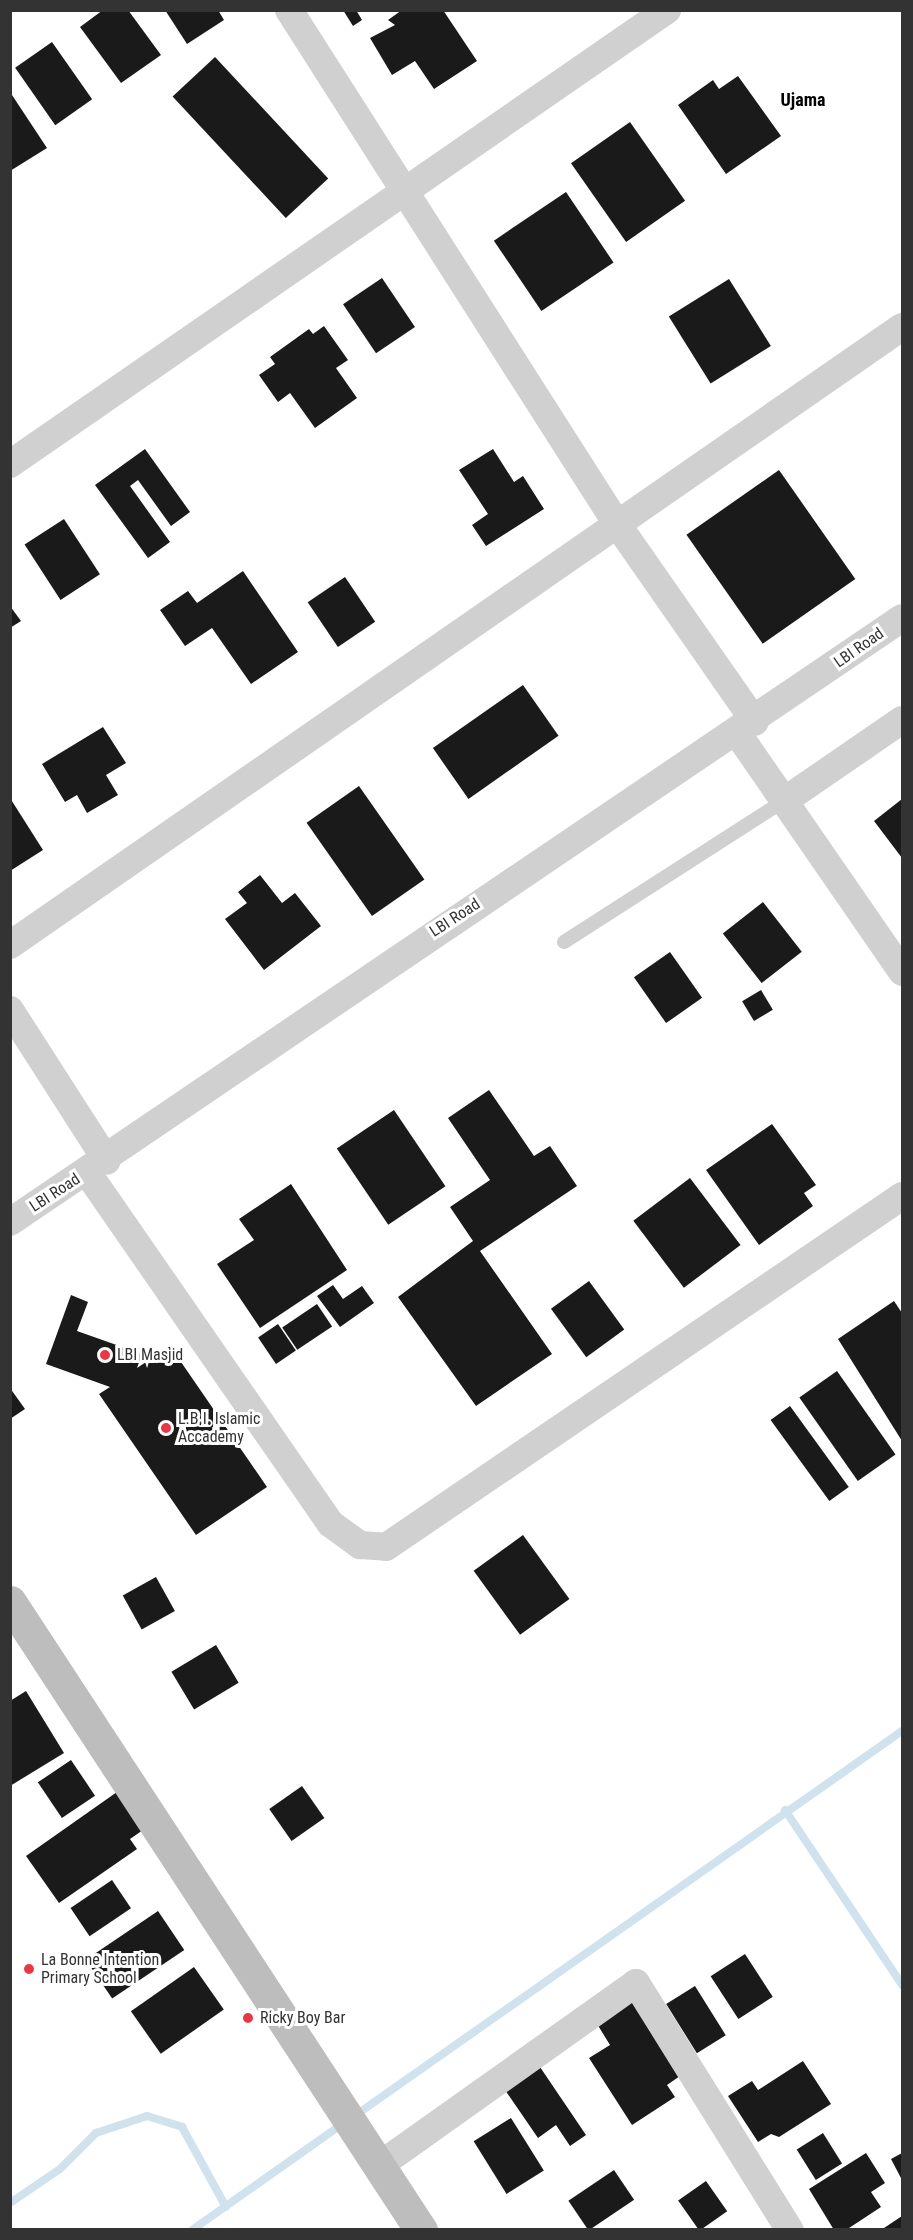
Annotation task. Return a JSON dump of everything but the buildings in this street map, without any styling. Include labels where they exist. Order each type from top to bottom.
[{"type":"main road","points":[[10,1602],[421,2229]]},
{"type":"street","points":[[289,10],[408,190],[746,728],[784,801],[903,972]]},
{"type":"street","points":[[10,464],[667,10]]},
{"type":"street","points":[[10,945],[903,327]]},
{"type":"street","name":"LBI Road","points":[[10,1222],[97,1166],[421,941],[746,728],[903,618]]},
{"type":"street","points":[[784,801],[903,720]]},
{"type":"street","points":[[10,1010],[97,1166],[331,1524],[360,1545],[386,1547],[903,1196]]},
{"type":"street","points":[[375,2159],[636,1983],[790,2229]]},
{"type":"lane","points":[[564,942],[784,801]]},
{"type":"waterway","points":[[353,2117],[902,1731]]},
{"type":"waterway","points":[[785,1810],[902,1985]]},
{"type":"waterway","points":[[10,2203],[60,2169],[96,2133],[147,2116],[182,2127],[226,2207]]},
{"type":"waterway","points":[[192,2230],[342,2124]]},
{"type":"place","name":"LBI Masjid","points":[[105,1355]]},
{"type":"place","name":"L.B.I. Islamic Accademy","points":[[166,1428]]},
{"type":"place","name":"La Bonne Intention Primary School","points":[[29,1969]]},
{"type":"place","name":"Ricky Boy Bar","points":[[248,2018]]},
{"type":"district","name":"Ujama","points":[[803,100]]}]
